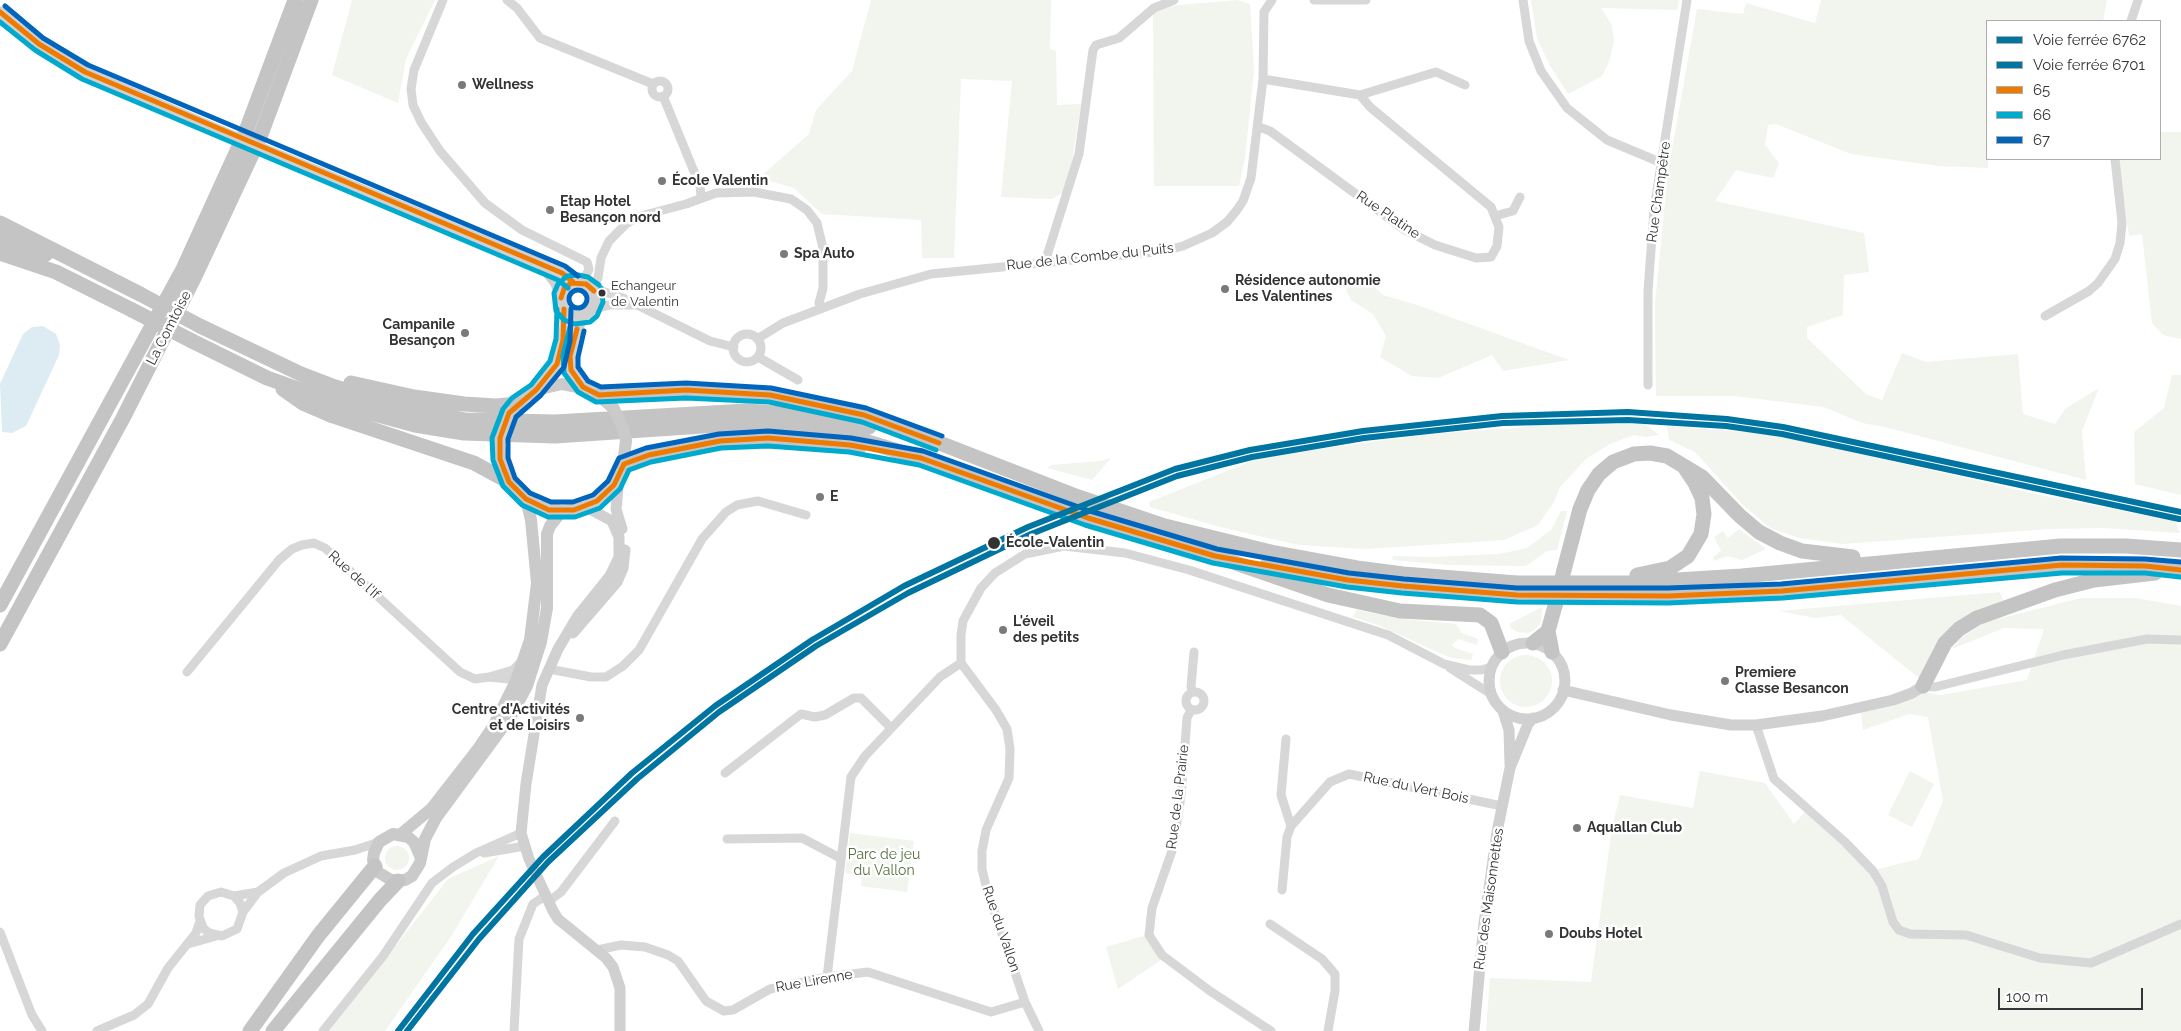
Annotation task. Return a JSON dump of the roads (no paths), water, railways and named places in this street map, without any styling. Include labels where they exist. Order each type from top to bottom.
[{"type":"highway","name":"La Comtoise","points":[[0,605],[183,269],[246,131],[295,0]]},
{"type":"highway","name":"La Comtoise","points":[[0,644],[123,418],[199,268],[260,137],[311,0]]},
{"type":"highway","points":[[0,222],[226,339],[335,387],[388,404],[444,416],[488,422],[531,423],[708,411],[785,413],[824,418],[882,430],[1000,467]]},
{"type":"highway","points":[[0,239],[88,269]]},
{"type":"highway","points":[[0,253],[56,272],[267,378],[311,406],[474,463],[510,482]]},
{"type":"highway","points":[[226,339],[337,379],[399,394],[481,406],[513,408]]},
{"type":"highway","points":[[267,378],[368,413],[415,425],[464,433],[548,436],[709,424],[766,424],[841,434],[921,458],[1088,518],[1216,556],[1297,585],[1379,608],[1480,615],[1491,623],[1502,652]]},
{"type":"highway","points":[[599,395],[707,390],[806,401],[883,421],[1073,495],[1235,544],[1357,568],[1489,581],[1578,585],[1704,579],[2061,546],[2126,546],[2181,550]]},
{"type":"highway","points":[[624,464],[685,446],[752,438],[823,442],[921,458]]},
{"type":"highway","points":[[1552,652],[1548,630],[1580,509],[1588,490],[1599,474],[1613,462],[1634,454],[1650,453],[1667,456],[1681,463],[1702,477],[1752,526],[1780,543],[1802,552],[1827,556],[1907,560]]},
{"type":"highway","points":[[1578,585],[1670,568],[1688,556],[1701,534],[1704,514],[1702,498],[1695,483],[1681,463]]},
{"type":"highway","points":[[0,587],[38,536]]},
{"type":"highway","points":[[1216,556],[1348,580],[1479,593],[1578,597],[1753,593],[2062,564],[2145,566],[2179,570]]},
{"type":"highway","points":[[1929,686],[1945,644],[1959,629],[1977,618],[2055,590],[2094,580],[2179,570]]},
{"type":"highway","points":[[1532,643],[1548,630]]},
{"type":"highway","points":[[250,1031],[318,936],[374,863]]},
{"type":"highway","points":[[273,1031],[380,900],[398,881]]},
{"type":"main road","points":[[562,384],[583,387],[599,395],[614,409],[624,428],[626,441],[624,464],[619,478],[606,494],[586,507],[562,511],[549,510],[526,499],[510,482],[500,459],[501,432],[513,408],[536,390],[562,384]]},
{"type":"main road","points":[[526,499],[531,520],[536,583],[530,640],[530,659],[527,686],[511,716],[436,818],[425,839],[417,870],[405,880],[398,881],[384,877],[374,863],[374,854],[379,842],[388,836],[401,834],[432,808],[493,728],[516,681],[530,659],[546,625],[547,534],[562,511]]},
{"type":"main road","points":[[401,834],[414,842],[420,856]]},
{"type":"street","points":[[443,0],[414,70],[411,89],[412,105],[440,151],[485,203],[522,230],[587,262],[589,269],[586,286],[596,300],[574,338],[570,364],[571,370],[583,387]]},
{"type":"street","points":[[507,0],[517,8],[531,29],[540,38],[653,84],[658,81],[666,84],[668,92],[663,96],[700,186],[701,196]]},
{"type":"street","points":[[1045,262],[1066,201],[1079,154],[1093,50],[1096,45],[1119,38],[1154,4],[1174,0]]},
{"type":"street","points":[[1314,0],[1366,0]]},
{"type":"street","points":[[1523,0],[1529,41],[1541,71],[1567,108],[1607,140],[1662,163]]},
{"type":"street","name":"Rue Champêtre","points":[[1648,386],[1648,291],[1654,209],[1688,0]]},
{"type":"street","points":[[2131,20],[2138,0]]},
{"type":"street","name":"Rue de la Combe du Puits","points":[[757,339],[783,323],[860,294],[931,274],[1164,251],[1183,246],[1212,233],[1227,222],[1243,201],[1251,178],[1264,79],[1264,12],[1268,1]]},
{"type":"street","points":[[0,12],[39,44],[85,72],[562,274],[586,286],[638,305],[710,341],[734,347]]},
{"type":"street","points":[[1264,79],[1360,95],[1436,72],[1465,85]]},
{"type":"street","points":[[1360,95],[1370,107],[1491,207],[1495,216],[1513,211],[1520,197]]},
{"type":"street","name":"Rue Platine","points":[[1259,127],[1270,131],[1406,230],[1435,245],[1476,258],[1490,257],[1497,246],[1500,227],[1495,216]]},
{"type":"street","points":[[2045,316],[2089,291],[2098,283],[2115,259],[2120,243],[2122,223],[2116,160]]},
{"type":"street","points":[[561,295],[566,287],[586,286],[598,278],[606,246],[626,224],[650,212],[686,204],[701,196],[716,193],[754,192],[791,199],[807,210],[817,223],[823,248],[823,288],[819,304],[821,309]]},
{"type":"street","points":[[536,390],[552,371],[560,355],[565,326],[561,295],[555,282],[543,267]]},
{"type":"street","points":[[564,309],[572,315],[588,313],[610,305],[638,305]]},
{"type":"street","points":[[751,335],[757,339],[761,346],[758,357],[750,362],[742,361],[736,356],[734,347],[736,340],[743,336],[751,335]]},
{"type":"street","points":[[758,357],[798,380]]},
{"type":"street","points":[[558,649],[610,592],[624,568],[625,539],[616,509],[619,478]]},
{"type":"street","points":[[549,669],[590,677],[606,677],[623,666],[638,650],[702,539],[726,512],[737,505],[758,501],[806,515]]},
{"type":"street","points":[[586,507],[612,521],[619,537],[619,557],[610,576],[577,617],[558,649],[549,669],[537,705],[521,833],[546,899],[558,919],[606,958],[617,977],[620,988],[620,1031]]},
{"type":"street","name":"Rue de l'If","points":[[187,672],[279,560],[292,549],[314,543],[325,548],[460,672],[475,679],[489,677]]},
{"type":"street","points":[[827,977],[851,777],[865,756],[891,728],[940,678],[962,663],[961,636],[963,621],[970,607],[981,588],[995,573],[1025,554],[1064,546],[1125,553],[1157,560],[1388,635],[1444,664],[1491,694],[1503,711],[1517,718],[1542,716],[1556,705],[1563,690],[1563,670],[1552,652],[1532,643],[1517,644],[1502,652],[1492,667],[1489,680],[1491,694]]},
{"type":"street","points":[[1563,690],[1671,715],[1731,725],[1756,725],[1822,716],[1893,700],[1929,686],[2063,655],[2147,639],[2181,640]]},
{"type":"street","points":[[1193,692],[1191,687],[1194,652]]},
{"type":"street","points":[[489,677],[512,670],[530,659]]},
{"type":"street","name":"Rue du Vallon","points":[[962,663],[996,710],[1006,730],[1010,749],[1009,778],[986,830],[982,851],[982,869],[987,890],[1025,1002],[1039,1031]]},
{"type":"street","points":[[1444,664],[1469,670],[1492,667]]},
{"type":"street","points":[[489,677],[516,681]]},
{"type":"street","points":[[1193,692],[1201,694],[1204,702],[1199,710],[1191,710],[1185,700],[1193,692]]},
{"type":"street","points":[[725,773],[801,714],[815,717],[825,715],[854,698],[861,698],[891,728]]},
{"type":"street","name":"Rue de la Prairie","points":[[1191,710],[1187,718],[1181,796],[1173,848],[1152,908],[1149,935],[1162,955],[1210,991],[1271,1031]]},
{"type":"street","name":"Rue des Maisonnettes","points":[[1503,711],[1509,730],[1510,768]]},
{"type":"street","name":"Rue des Maisonnettes","points":[[1474,1031],[1484,923],[1502,806],[1510,768],[1533,718]]},
{"type":"street","points":[[1756,725],[1774,779],[1845,842],[1873,870],[1882,886],[1893,922],[1899,930],[1910,934],[1966,935],[2040,958],[2091,963],[2181,924]]},
{"type":"street","points":[[1286,738],[1281,796],[1292,826]]},
{"type":"street","name":"Rue du Vert Bois","points":[[1282,890],[1288,837],[1292,826],[1330,782],[1349,774],[1502,806]]},
{"type":"street","points":[[514,1031],[519,939],[534,904],[561,892],[615,821]]},
{"type":"street","points":[[324,1031],[382,956],[432,883],[476,853],[521,833]]},
{"type":"street","points":[[727,838],[802,838],[831,855],[840,858]]},
{"type":"street","points":[[188,944],[233,932],[240,924],[243,912],[258,892],[284,873],[303,863],[379,842]]},
{"type":"street","points":[[476,853],[526,846]]},
{"type":"street","points":[[355,850],[374,863]]},
{"type":"street","points":[[97,1031],[134,1015],[148,1004],[168,968],[196,933],[200,921],[200,905],[208,896],[221,892],[234,896],[258,892]]},
{"type":"street","points":[[234,896],[243,912]]},
{"type":"street","points":[[200,921],[203,928],[216,936]]},
{"type":"street","points":[[1270,924],[1322,959],[1335,974],[1335,991],[1328,1031]]},
{"type":"street","points":[[0,932],[32,1015],[42,1031]]},
{"type":"street","name":"Rue Lirenne","points":[[597,950],[621,946],[645,947],[668,955],[678,961],[706,1001],[724,1011],[733,1010],[770,989],[827,977],[868,972],[991,1012],[1025,1002]]},
{"type":"rail line","name":"6762","points":[[398,1031],[473,934],[543,857],[632,773],[715,706],[812,640],[904,586],[1028,527],[1175,469],[1250,450],[1363,431],[1502,416],[1628,412],[1727,419],[1783,427],[2181,512]]},
{"type":"rail line","name":"6701","points":[[407,1031],[479,939],[548,862],[637,779],[719,712],[816,646],[908,593],[1031,534],[1177,476],[1252,457],[1364,438],[1503,423],[1628,420],[1726,426],[1782,434],[2179,519]]},
{"type":"place","name":"Wellness","points":[[462,85]]},
{"type":"place","name":"École Valentin","points":[[662,181]]},
{"type":"place","name":"Etap Hotel Besançon nord","points":[[550,210]]},
{"type":"place","name":"Spa Auto","points":[[784,254]]},
{"type":"place","name":"Résidence autonomie Les Valentines","points":[[1225,289]]},
{"type":"place","name":"Echangeur de Valentin","points":[[602,293]]},
{"type":"place","name":"Campanile Besançon","points":[[465,333]]},
{"type":"place","name":"E","points":[[820,497]]},
{"type":"place","name":"École-Valentin","points":[[994,543]]},
{"type":"place","name":"L'éveil des petits","points":[[1003,630]]},
{"type":"place","name":"Premiere Classe Besancon","points":[[1725,681]]},
{"type":"place","name":"Centre d'Activités et de Loisirs","points":[[580,718]]},
{"type":"place","name":"Aquallan Club","points":[[1577,828]]},
{"type":"place","name":"Doubs Hotel","points":[[1549,934]]},
{"type":"park label","name":"Parc de jeu du Vallon","points":[[884,864]]}]
